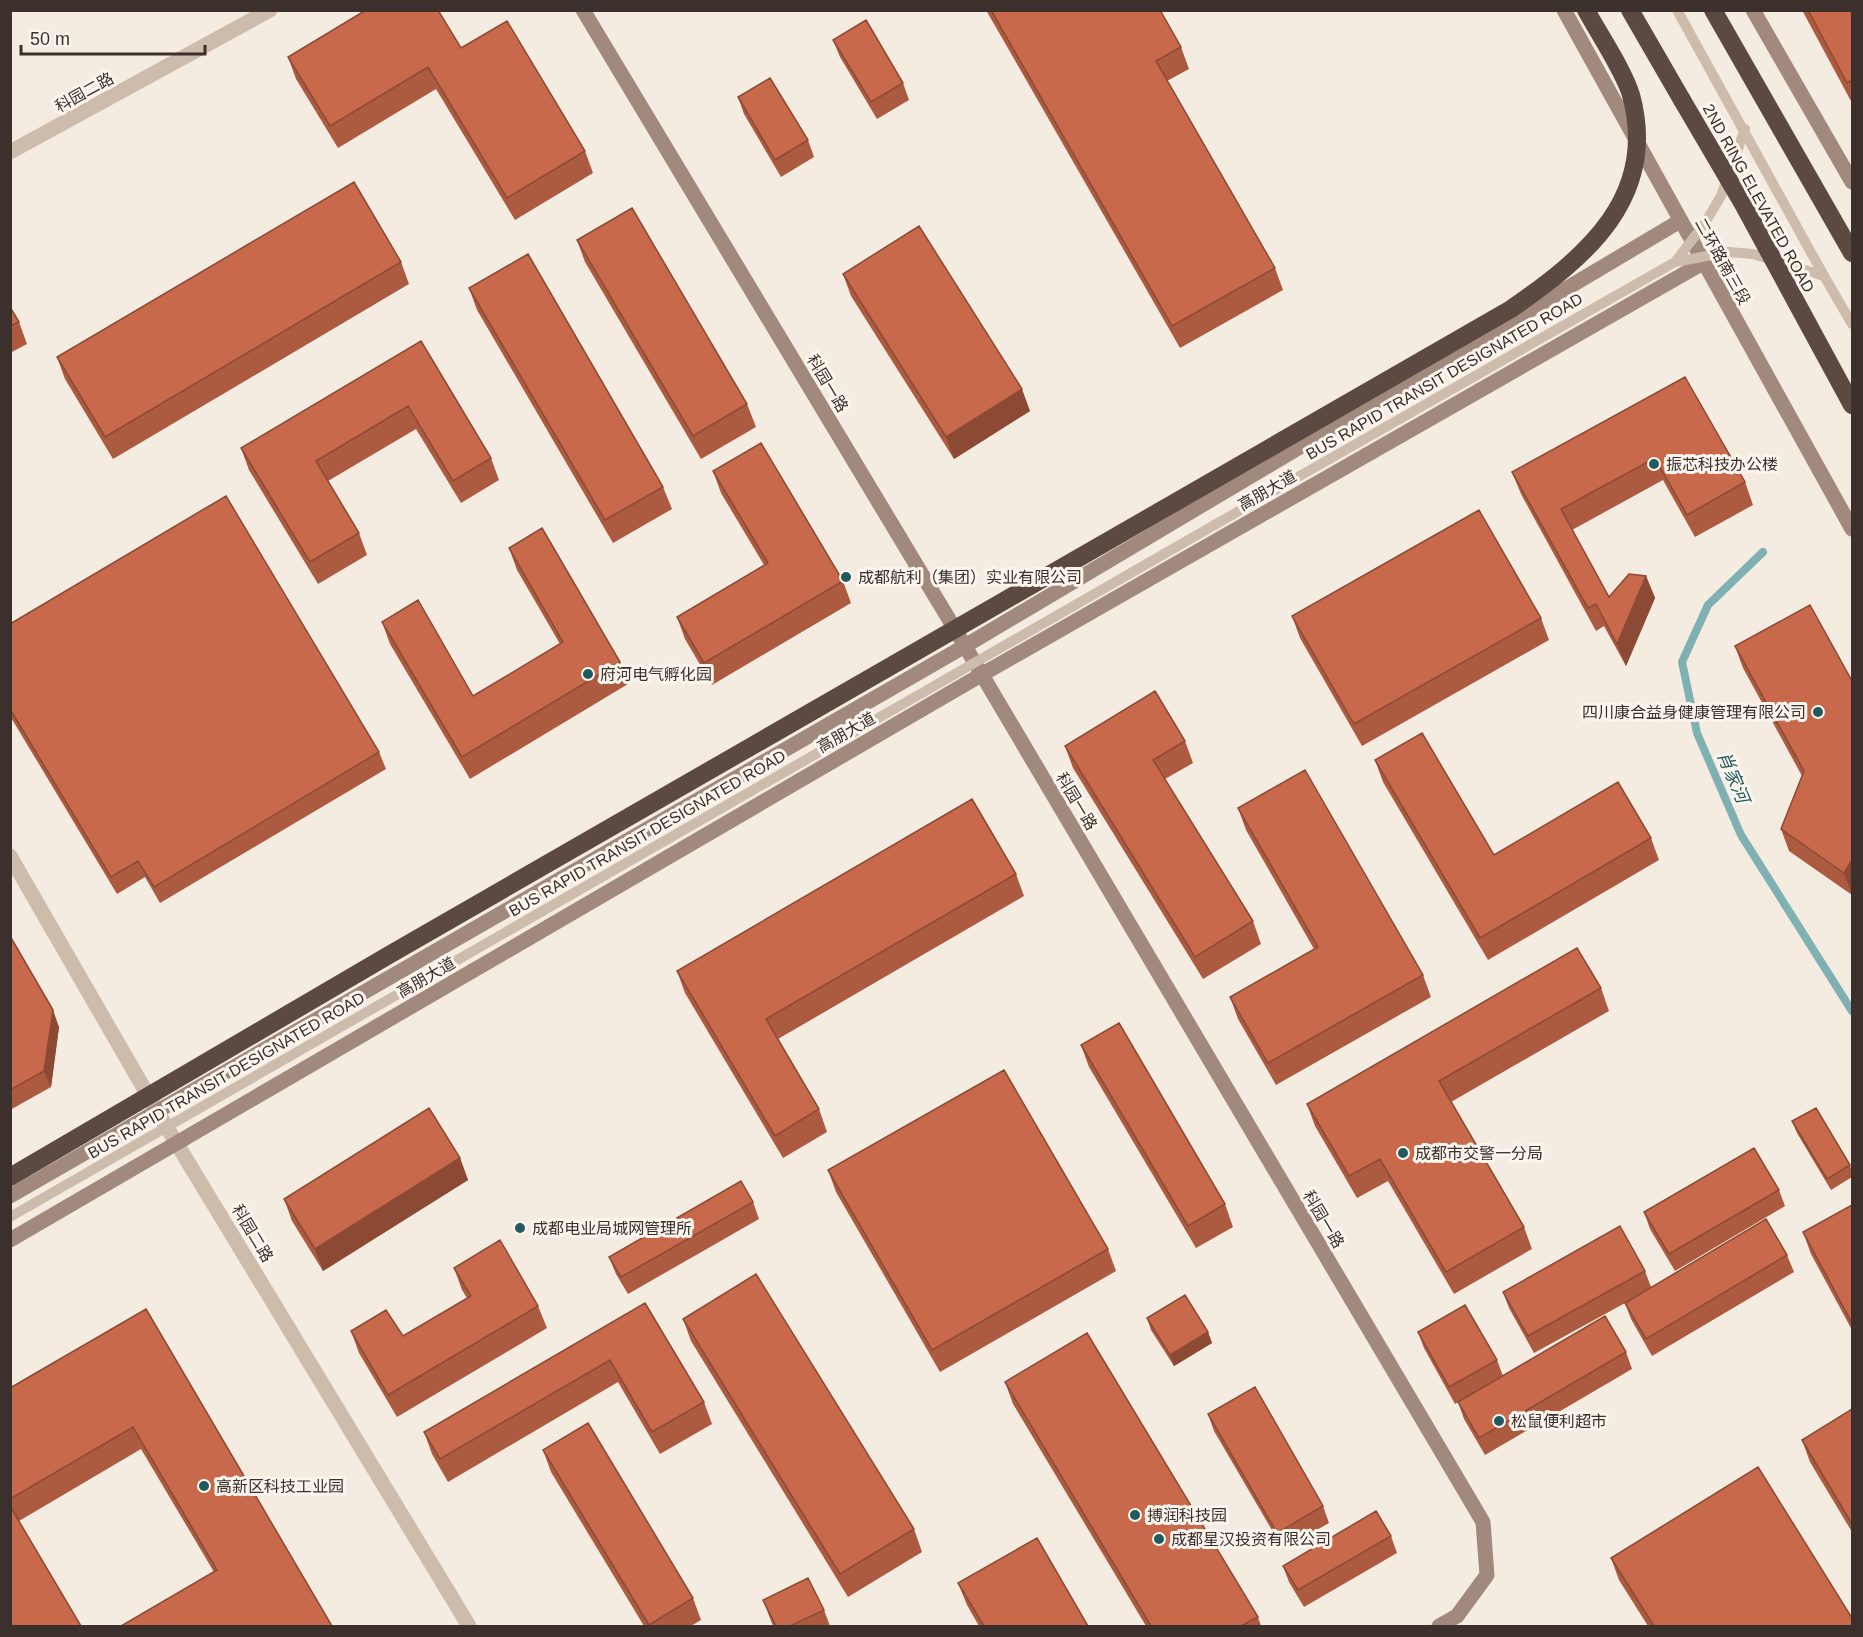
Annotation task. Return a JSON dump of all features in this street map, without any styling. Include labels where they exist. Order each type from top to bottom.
[{"type":"highway","points":[[10,1177],[389,955],[1511,309],[1562,274],[1600,236],[1635,168],[1638,128],[1630,93],[1586,10]]},
{"type":"highway","name":"2ND RING ELEVATED ROAD","points":[[1630,10],[1743,204],[1852,405]]},
{"type":"highway","points":[[1713,10],[1852,253]]},
{"type":"main road","name":"科园一路","points":[[583,10],[965,646],[1483,1522],[1487,1575],[1457,1616],[1439,1626]]},
{"type":"main road","name":"二环路南三段","points":[[1564,10],[1852,529]]},
{"type":"main road","points":[[1753,10],[1852,182]]},
{"type":"main road","name":"高朋大道","points":[[10,1196],[965,646],[1680,221]]},
{"type":"main road","name":"高朋大道","points":[[10,1240],[981,675],[1703,262]]},
{"type":"street","name":"科园二路","points":[[10,152],[270,10]]},
{"type":"street","name":"科园二路","points":[[10,856],[158,1112],[469,1626]]},
{"type":"lane","points":[[1677,10],[1852,324]]},
{"type":"lane","points":[[1675,262],[1705,223],[1721,196],[1745,129]]},
{"type":"lane","points":[[1675,262],[1728,252],[1753,254],[1824,276]]},
{"type":"lane","name":"BUS RAPID TRANSIT DESIGNATED ROAD","points":[[10,1217],[1675,262]]},
{"type":"building","points":[[366,10],[438,10],[461,48],[507,21],[585,151],[507,198],[428,67],[330,126],[288,57]]},
{"type":"building","points":[[991,10],[1160,10],[1181,47],[1156,61],[1275,268],[1172,326]]},
{"type":"building","points":[[1808,10],[1852,10],[1852,80],[1847,83]]},
{"type":"building","points":[[866,20],[903,83],[871,102],[833,40]]},
{"type":"building","points":[[770,78],[808,140],[775,160],[738,97]]},
{"type":"building","points":[[354,182],[401,262],[105,437],[57,357]]},
{"type":"building","points":[[632,208],[747,404],[693,436],[577,240]]},
{"type":"building","points":[[919,226],[1022,389],[946,437],[843,274]]},
{"type":"building","points":[[528,254],[663,487],[605,520],[469,288]]},
{"type":"building","points":[[10,307],[19,322],[10,326]]},
{"type":"building","points":[[421,341],[491,458],[453,481],[408,406],[316,461],[359,533],[310,562],[241,448]]},
{"type":"building","points":[[1685,377],[1745,482],[1687,515],[1655,458],[1561,509],[1609,597],[1629,574],[1646,576],[1617,644],[1596,604],[1588,608],[1512,472]]},
{"type":"building","points":[[761,443],[843,581],[704,663],[677,617],[768,563],[713,471]]},
{"type":"building","points":[[226,496],[379,752],[154,887],[138,861],[111,877],[10,709],[10,624]]},
{"type":"building","points":[[1479,510],[1541,618],[1354,724],[1292,616]]},
{"type":"building","name":"府河电气孵化园","points":[[542,528],[620,662],[462,757],[382,622],[418,600],[473,696],[563,642],[509,548]]},
{"type":"building","points":[[1810,605],[1852,681],[1852,860],[1844,873],[1781,829],[1804,771],[1735,646]]},
{"type":"building","points":[[1155,691],[1185,741],[1153,760],[1253,921],[1195,957],[1065,746]]},
{"type":"building","points":[[1422,733],[1494,855],[1618,782],[1651,838],[1480,938],[1375,760]]},
{"type":"building","points":[[1305,770],[1423,975],[1268,1063],[1230,997],[1318,947],[1238,808]]},
{"type":"building","points":[[972,799],[1016,874],[766,1019],[819,1109],[775,1136],[677,971]]},
{"type":"building","points":[[10,936],[53,1010],[44,1071],[10,1090]]},
{"type":"building","name":"成都市交警一分局","points":[[1577,948],[1601,988],[1439,1081],[1524,1227],[1446,1272],[1380,1159],[1349,1176],[1307,1104]]},
{"type":"building","points":[[1119,1023],[1225,1204],[1188,1226],[1081,1045]]},
{"type":"building","points":[[1004,1070],[1108,1249],[932,1350],[828,1170]]},
{"type":"building","points":[[429,1108],[460,1158],[315,1249],[284,1199]]},
{"type":"building","points":[[1816,1108],[1850,1165],[1827,1179],[1792,1121]]},
{"type":"building","points":[[1754,1148],[1779,1190],[1669,1254],[1644,1212]]},
{"type":"building","points":[[741,1181],[753,1202],[621,1277],[609,1257]]},
{"type":"building","points":[[1852,1205],[1852,1323],[1803,1232]]},
{"type":"building","points":[[1766,1219],[1787,1255],[1646,1339],[1625,1303]]},
{"type":"building","points":[[1620,1226],[1645,1271],[1528,1336],[1503,1292]]},
{"type":"building","points":[[500,1240],[538,1306],[388,1395],[351,1331],[386,1310],[403,1336],[471,1296],[454,1268]]},
{"type":"building","points":[[756,1274],[914,1529],[840,1574],[683,1319]]},
{"type":"building","points":[[1185,1295],[1208,1332],[1170,1355],[1147,1318]]},
{"type":"building","points":[[645,1303],[704,1402],[652,1432],[610,1360],[440,1459],[424,1432]]},
{"type":"building","points":[[1465,1305],[1497,1360],[1449,1387],[1418,1332]]},
{"type":"building","name":"高新区科技工业园","points":[[146,1309],[332,1626],[121,1626],[217,1570],[133,1427],[10,1499],[10,1388]]},
{"type":"building","points":[[1605,1316],[1626,1352],[1479,1438],[1458,1402]]},
{"type":"building","name":"搏润科技园","points":[[1087,1333],[1258,1617],[1241,1626],[1151,1626],[1005,1382]]},
{"type":"building","points":[[1255,1387],[1323,1506],[1277,1533],[1208,1414]]},
{"type":"building","points":[[1852,1409],[1852,1524],[1802,1440]]},
{"type":"building","points":[[588,1423],[693,1598],[649,1625],[543,1450]]},
{"type":"building","points":[[1758,1467],[1852,1618],[1852,1626],[1654,1626],[1611,1558]]},
{"type":"building","points":[[10,1506],[81,1626],[10,1626]]},
{"type":"building","points":[[1376,1511],[1391,1536],[1298,1590],[1283,1566]]},
{"type":"building","points":[[1037,1538],[1088,1626],[984,1626],[958,1583]]},
{"type":"building","points":[[808,1578],[824,1610],[790,1626],[776,1626],[763,1600]]},
{"type":"waterway","name":"肖家河","points":[[1763,552],[1708,605],[1682,662],[1697,733],[1741,835],[1852,1011]]},
{"type":"place","name":"振芯科技办公楼","points":[[1654,464]]},
{"type":"place","name":"成都航利（集团）实业有限公司","points":[[846,577]]},
{"type":"place","name":"府河电气孵化园","points":[[588,674]]},
{"type":"place","name":"四川康合益身健康管理有限公司","points":[[1818,712]]},
{"type":"place","name":"成都市交警一分局","points":[[1403,1153]]},
{"type":"place","name":"成都电业局城网管理所","points":[[520,1228]]},
{"type":"place","name":"松鼠便利超市","points":[[1499,1421]]},
{"type":"place","name":"高新区科技工业园","points":[[204,1486]]},
{"type":"place","name":"搏润科技园","points":[[1135,1515]]},
{"type":"place","name":"成都星汉投资有限公司","points":[[1159,1539]]}]
